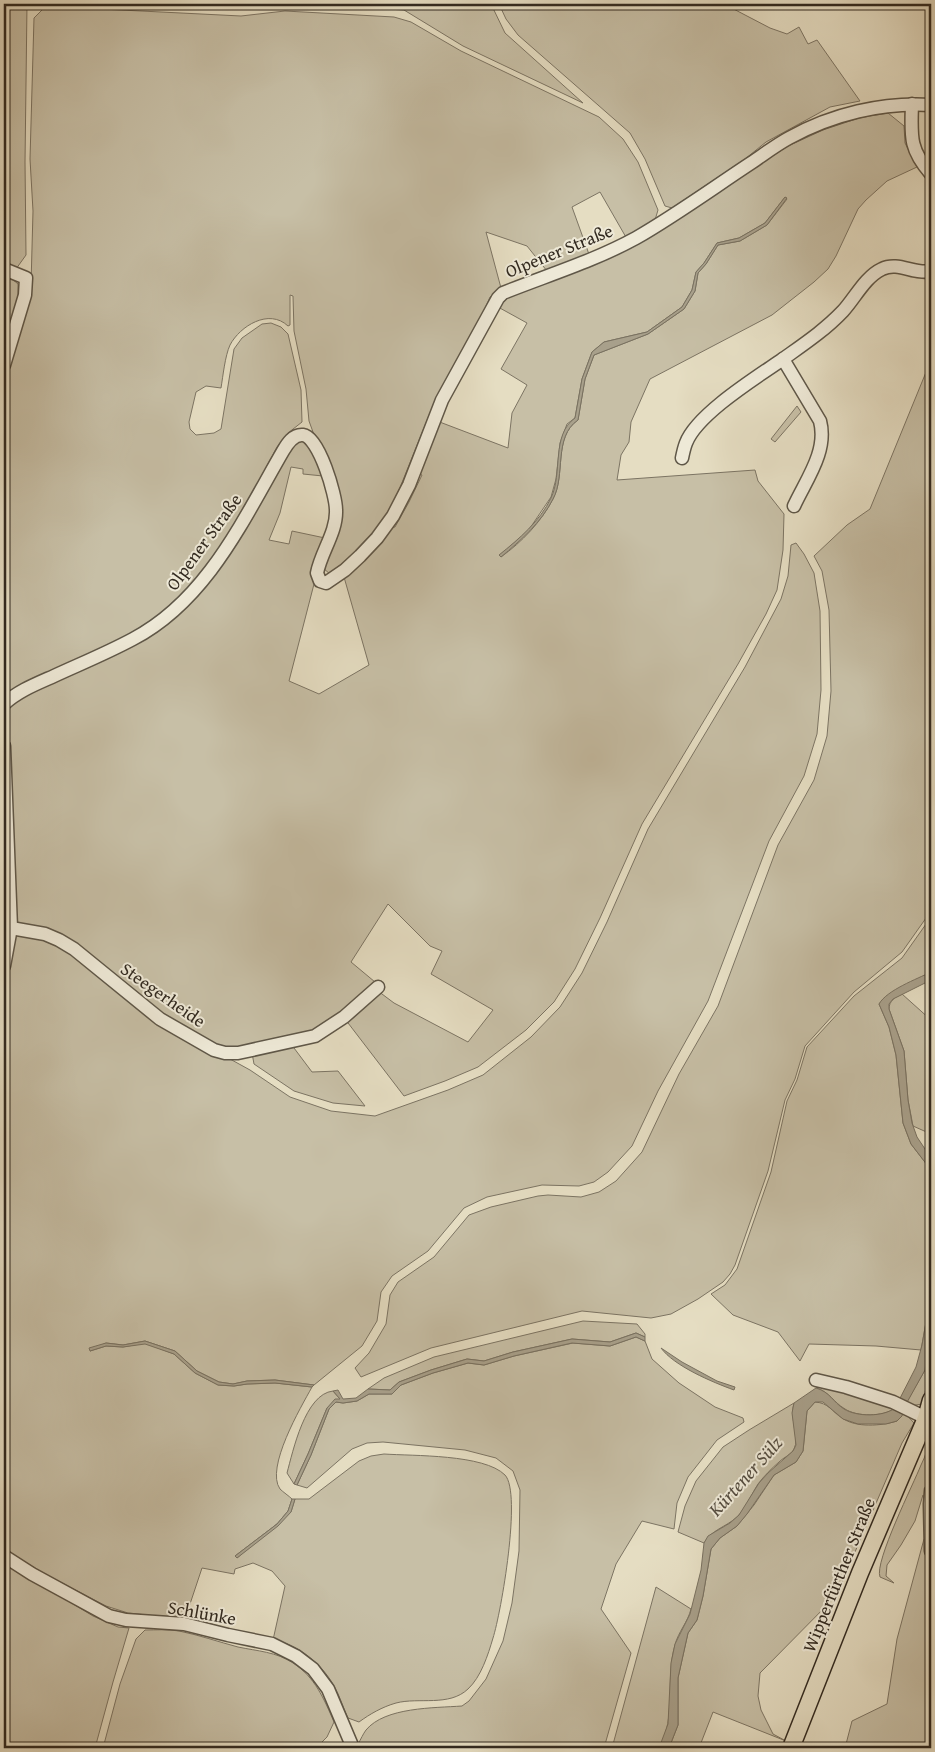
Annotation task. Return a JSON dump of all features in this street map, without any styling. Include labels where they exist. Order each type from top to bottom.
[{"type":"main road","name":"Wipperfürther Straße","points":[[791,1748],[860,1573],[918,1414],[931,1400]]},
{"type":"street","name":"Olpener Straße","points":[[4,704],[30,686],[148,631],[171,613],[193,591],[237,532],[288,443],[298,435],[304,435],[313,441],[328,476],[335,500],[336,522],[317,573],[320,581],[326,583],[346,570],[372,544],[393,516],[409,485],[442,400],[493,306],[503,293],[592,260],[634,239],[669,218],[789,138],[827,121],[868,108],[912,104],[931,105]]},
{"type":"street","points":[[912,104],[911,133],[914,150],[931,174]]},
{"type":"street","points":[[682,458],[686,442],[700,423],[737,391],[831,324],[874,275],[883,268],[898,266],[926,272],[931,270]]},
{"type":"street","points":[[4,270],[26,278],[25,295],[4,365]]},
{"type":"street","points":[[782,359],[820,421],[822,430],[819,453],[794,506]]},
{"type":"street","points":[[4,746],[11,928],[4,966]]},
{"type":"street","name":"Steegerheide","points":[[11,928],[45,934],[65,943],[160,1019],[205,1045],[225,1053],[238,1054],[315,1036],[344,1017],[378,987]]},
{"type":"street","points":[[816,1380],[846,1387],[893,1402],[918,1414]]},
{"type":"street","points":[[931,1491],[931,1551]]},
{"type":"street","name":"Schlünke","points":[[4,1556],[32,1574],[109,1616],[126,1620],[184,1624],[272,1644],[296,1656],[312,1669],[328,1690],[353,1748]]},
{"type":"shaded area","points":[[4,4],[27,4],[26,255],[16,269],[4,265]]},
{"type":"shaded area","points":[[146,4],[221,4],[222,7]]},
{"type":"shaded area","points":[[301,4],[491,4],[505,33],[583,103],[463,46],[404,10]]},
{"type":"shaded area","points":[[499,4],[724,4],[770,28],[787,34],[799,27],[808,44],[817,40],[860,101],[830,107],[766,142],[745,159],[672,208],[665,206],[645,159],[630,133],[518,35],[506,19]]},
{"type":"shaded area","points":[[44,8],[81,8],[241,16],[285,11],[394,17],[411,22],[461,51],[599,117],[623,139],[638,162],[658,210],[655,220],[627,239],[600,192],[572,207],[590,257],[547,271],[527,246],[486,232],[501,288],[490,297],[480,320],[436,398],[393,505],[379,527],[362,546],[330,574],[323,568],[339,528],[322,447],[309,421],[306,389],[294,331],[293,296],[290,295],[290,325],[288,326],[272,319],[264,319],[241,331],[228,350],[221,388],[206,386],[196,392],[189,422],[190,429],[196,435],[214,433],[221,429],[234,349],[242,338],[262,324],[271,323],[281,327],[288,334],[301,390],[302,422],[288,433],[277,447],[236,524],[212,559],[181,597],[167,610],[134,633],[4,695],[4,380],[31,285],[33,211],[30,159],[34,18]]},
{"type":"shaded area","points":[[888,113],[904,126],[905,143],[917,167],[887,181],[866,200],[858,209],[828,269],[814,282],[772,315],[650,379],[631,422],[629,442],[621,455],[617,480],[755,470],[758,481],[784,514],[783,550],[777,590],[738,664],[642,824],[575,969],[554,1002],[526,1030],[478,1067],[404,1096],[345,1019],[378,991],[394,1003],[468,1042],[493,1010],[431,974],[442,951],[430,946],[388,904],[351,962],[375,982],[375,985],[314,1034],[230,1051],[185,1031],[102,970],[15,922],[5,719],[11,704],[166,623],[293,443],[302,440],[310,444],[323,476],[303,474],[303,469],[291,467],[280,513],[269,540],[289,544],[292,531],[325,538],[311,572],[314,584],[289,681],[319,694],[369,665],[344,577],[386,536],[390,528],[395,527],[422,475],[418,473],[437,421],[508,448],[512,413],[527,385],[501,369],[527,323],[498,307],[510,296],[593,265],[632,247],[788,146],[823,130],[859,118]],"holes":[[[785,197],[787,199],[767,225],[740,241],[718,245],[698,273],[695,291],[684,309],[648,334],[594,355],[585,379],[578,420],[570,427],[565,436],[559,479],[553,499],[543,516],[530,531],[501,557],[500,555],[528,531],[551,497],[556,479],[560,443],[567,424],[575,418],[582,379],[592,352],[604,342],[647,332],[682,307],[692,290],[696,272],[717,243],[739,238],[765,223]]]},
{"type":"shaded area","points":[[785,197],[787,198],[767,225],[740,241],[718,245],[698,273],[695,291],[684,309],[648,334],[594,355],[585,379],[578,420],[570,427],[565,436],[559,479],[553,499],[537,523],[501,557],[499,555],[535,522],[551,498],[560,444],[568,425],[575,418],[582,379],[592,352],[604,342],[647,332],[682,307],[692,290],[696,272],[717,243],[739,238],[765,223]]},
{"type":"shaded area","points":[[4,276],[11,278],[18,284],[18,303],[4,350]]},
{"type":"shaded area","points":[[931,360],[931,911],[902,952],[854,992],[805,1046],[795,1079],[785,1100],[768,1171],[735,1265],[730,1274],[723,1282],[698,1299],[671,1314],[651,1318],[582,1311],[431,1348],[361,1377],[355,1368],[369,1353],[386,1324],[390,1295],[398,1282],[434,1257],[469,1215],[491,1207],[538,1196],[581,1197],[599,1192],[616,1181],[642,1152],[679,1074],[718,1006],[778,845],[814,780],[827,736],[831,691],[829,610],[822,571],[814,556],[847,525],[870,509]]},
{"type":"shaded area","points":[[797,406],[801,412],[775,442],[771,439]]},
{"type":"shaded area","points":[[796,543],[814,573],[820,611],[821,690],[817,734],[804,776],[769,841],[708,1001],[658,1091],[632,1146],[608,1172],[594,1182],[579,1186],[542,1185],[487,1197],[464,1208],[428,1251],[392,1276],[381,1292],[377,1321],[362,1346],[314,1385],[275,1380],[247,1381],[233,1384],[219,1382],[197,1371],[175,1351],[145,1341],[123,1345],[106,1343],[90,1351],[106,1346],[123,1347],[145,1343],[174,1354],[195,1373],[218,1385],[234,1386],[275,1383],[312,1387],[286,1438],[277,1467],[277,1479],[280,1489],[292,1499],[288,1511],[277,1524],[291,1512],[295,1499],[309,1499],[359,1461],[371,1456],[384,1454],[448,1457],[481,1463],[495,1468],[505,1475],[510,1486],[511,1528],[505,1580],[497,1625],[491,1645],[484,1665],[473,1684],[460,1695],[452,1698],[396,1703],[376,1711],[359,1722],[348,1718],[334,1686],[316,1663],[291,1646],[273,1640],[285,1586],[272,1571],[253,1563],[235,1569],[234,1574],[202,1568],[185,1619],[128,1613],[106,1606],[43,1573],[4,1549],[4,981],[12,937],[22,932],[62,946],[290,1097],[331,1111],[375,1116],[448,1090],[483,1075],[531,1037],[560,1007],[582,973],[648,829],[745,667],[781,599],[788,576],[791,545]],"holes":[[[276,1525],[237,1558],[235,1556]]]},
{"type":"shaded area","points":[[931,917],[931,972],[885,997],[879,1004],[889,1027],[896,1055],[903,1123],[911,1144],[931,1170],[931,1294],[921,1350],[876,1346],[809,1344],[800,1361],[778,1332],[733,1315],[711,1294],[725,1285],[737,1269],[771,1172],[787,1101],[797,1080],[807,1047],[854,996],[902,958]]},
{"type":"shaded area","points":[[931,972],[931,980],[893,999],[889,1004],[889,1009],[904,1051],[912,1123],[917,1137],[931,1158],[931,1170],[911,1144],[903,1123],[896,1055],[889,1027],[879,1004],[895,990]]},
{"type":"shaded area","points":[[902,994],[931,1020],[931,1134],[913,1126],[908,1100],[904,1051],[889,1009],[893,1000]]},
{"type":"shaded area","points":[[291,1044],[312,1072],[338,1071],[365,1106],[333,1103],[294,1091],[254,1064],[252,1053]]},
{"type":"shaded area","points":[[931,1294],[931,1325],[925,1370],[905,1406],[902,1416],[897,1421],[886,1424],[858,1424],[843,1419],[823,1402],[815,1402],[807,1411],[803,1451],[796,1462],[774,1475],[737,1526],[720,1538],[711,1549],[697,1620],[688,1633],[678,1678],[678,1725],[669,1748],[659,1748],[668,1724],[671,1663],[675,1644],[690,1614],[701,1570],[704,1543],[708,1536],[730,1523],[739,1515],[759,1483],[793,1451],[796,1445],[792,1413],[794,1403],[816,1388],[825,1392],[849,1412],[870,1415],[884,1413],[895,1408],[916,1367]]},
{"type":"shaded area","points":[[583,1321],[637,1324],[645,1334],[645,1337],[636,1333],[610,1342],[572,1339],[513,1352],[484,1361],[467,1359],[399,1382],[390,1390],[368,1389],[384,1378],[434,1357]]},
{"type":"shaded area","points":[[931,1325],[931,1368],[922,1404],[910,1406],[906,1403],[925,1370]]},
{"type":"shaded area","points":[[636,1333],[645,1337],[645,1341],[636,1337],[610,1346],[572,1343],[484,1365],[468,1363],[401,1385],[392,1394],[369,1394],[357,1401],[336,1402],[329,1409],[297,1485],[294,1484],[327,1408],[335,1399],[340,1399],[333,1391],[338,1390],[343,1399],[356,1398],[368,1389],[390,1390],[399,1382],[467,1359],[484,1361],[513,1352],[572,1339],[610,1342]]},
{"type":"shaded area","points":[[636,1337],[645,1341],[652,1359],[679,1383],[715,1407],[743,1418],[744,1422],[717,1440],[688,1477],[677,1503],[674,1529],[642,1521],[616,1564],[601,1609],[631,1653],[604,1748],[360,1748],[358,1744],[366,1730],[374,1722],[411,1710],[462,1706],[469,1701],[486,1679],[503,1641],[512,1603],[519,1551],[520,1490],[513,1471],[496,1458],[465,1450],[383,1442],[367,1443],[352,1449],[307,1488],[297,1485],[329,1409],[336,1402],[357,1401],[369,1394],[392,1394],[401,1385],[468,1363],[484,1365],[514,1356],[573,1343],[610,1346]]},
{"type":"shaded area","points":[[145,1341],[175,1351],[197,1371],[219,1382],[233,1384],[247,1381],[275,1380],[314,1385],[312,1387],[275,1383],[234,1386],[218,1385],[195,1373],[174,1354],[145,1344],[123,1347],[106,1346],[90,1351],[89,1348],[106,1343],[123,1345]]},
{"type":"shaded area","points":[[661,1348],[717,1381],[735,1387],[734,1390],[684,1367],[667,1355]]},
{"type":"shaded area","points":[[826,1386],[895,1408],[884,1413],[870,1415],[850,1412],[825,1392],[816,1388]]},
{"type":"shaded area","points":[[333,1391],[340,1399],[327,1408],[294,1484],[287,1473],[302,1425],[315,1402],[323,1394]]},
{"type":"shaded area","points":[[815,1402],[827,1406],[848,1421],[861,1425],[876,1425],[897,1421],[903,1411],[914,1423],[902,1443],[836,1596],[760,1673],[758,1696],[761,1710],[773,1734],[786,1741],[713,1712],[699,1748],[669,1748],[678,1725],[678,1678],[688,1633],[697,1620],[711,1549],[720,1538],[737,1526],[774,1475],[796,1462],[803,1451],[807,1411]]},
{"type":"shaded area","points":[[794,1403],[793,1415],[796,1444],[794,1449],[760,1481],[746,1506],[737,1517],[711,1535],[704,1543],[678,1532],[685,1506],[696,1481],[723,1447]]},
{"type":"shaded area","points":[[931,1435],[931,1474],[926,1506],[923,1495],[915,1521],[887,1565],[886,1576],[894,1583],[880,1577],[883,1556],[888,1540],[924,1458]]},
{"type":"shaded area","points":[[292,1499],[295,1499],[291,1512],[278,1526],[237,1558],[235,1556],[277,1524],[288,1511]]},
{"type":"shaded area","points":[[924,1539],[926,1539],[931,1572],[931,1748],[845,1748],[852,1721],[887,1704],[897,1639]]},
{"type":"shaded area","points":[[4,1562],[93,1616],[118,1627],[129,1628],[95,1748],[4,1748]]},
{"type":"shaded area","points":[[656,1587],[691,1609],[676,1640],[672,1658],[668,1723],[659,1748],[612,1748]]},
{"type":"shaded area","points":[[145,1630],[179,1631],[238,1647],[274,1654],[287,1659],[307,1675],[322,1697],[334,1722],[327,1737],[316,1748],[103,1748],[120,1684],[136,1639]]},
{"type":"water label","name":"Kürtener Sülz","points":[[745,1476]]}]
